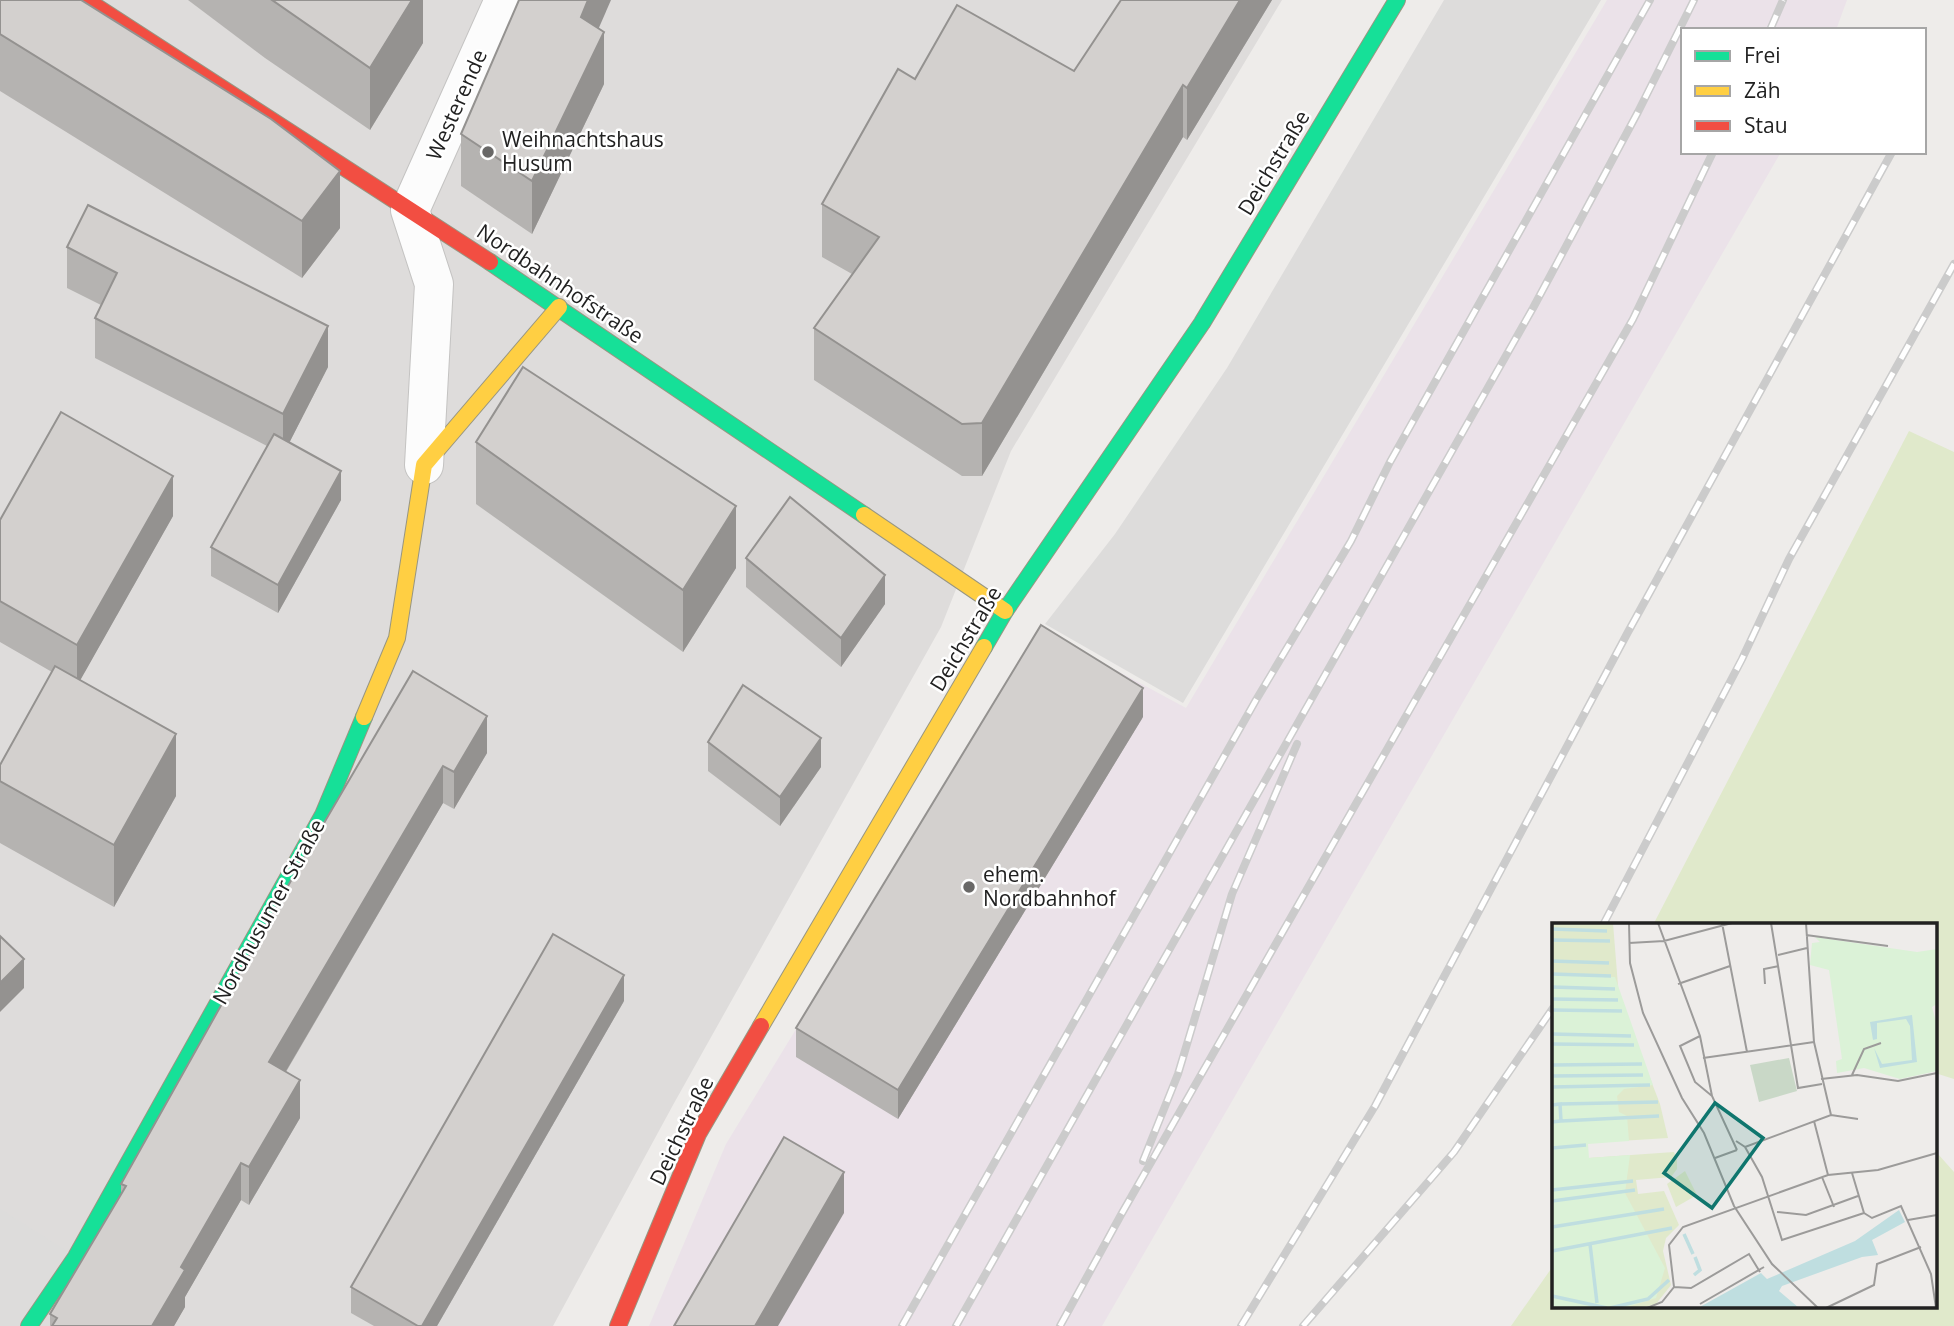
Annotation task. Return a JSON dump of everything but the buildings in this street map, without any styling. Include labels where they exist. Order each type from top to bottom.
[{"type":"street","name":"Nordbahnhofstraße","points":[[86,0],[559,307],[1005,611]]},
{"type":"street","name":"Westerende","points":[[410,209],[505,0]]},
{"type":"street","name":"Deichstraße","points":[[618,1326],[698,1135],[1005,611],[1202,323],[1397,0]]},
{"type":"street","name":"Nordhusumer Straße","points":[[29,1326],[76,1256],[323,815],[397,638],[424,465],[434,284],[410,209]]},
{"type":"street","points":[[424,465],[559,307]]},
{"type":"shaded area","points":[[0,0],[1282,0],[1011,451],[941,627],[673,1105],[553,1326],[0,1326]]},
{"type":"shaded area","points":[[1444,0],[1601,0],[1183,703],[1045,624],[1115,534],[1227,368]]},
{"type":"shaded area","points":[[1607,0],[1847,0],[1837,28],[1681,28],[1681,154],[1780,154],[1102,1326],[649,1326],[726,1144],[1040,629],[1186,708]]},
{"type":"shaded area","points":[[0,1209],[76,1257],[29,1326],[0,1326]]},
{"type":"green space","points":[[1909,431],[1954,452],[1954,1079],[1937,1074],[1937,923],[1654,923]]},
{"type":"green space","points":[[1937,1154],[1954,1172],[1954,1326],[1511,1326],[1552,1267],[1552,1308],[1937,1308]]},
{"type":"railway","points":[[902,1326],[1256,700],[1351,541],[1390,462],[1650,0]]},
{"type":"railway","points":[[956,1326],[1533,308],[1638,112],[1694,0]]},
{"type":"railway","points":[[1771,28],[1783,0]]},
{"type":"railway","points":[[1060,1326],[1633,319],[1712,154]]},
{"type":"railway","points":[[1241,1326],[1375,1106],[1628,632],[1891,154]]},
{"type":"railway","points":[[1604,923],[1742,659],[1789,559],[1954,264]]},
{"type":"railway","points":[[1143,1161],[1178,1074],[1232,894],[1297,744]]},
{"type":"railway","points":[[1303,1326],[1454,1152],[1552,1009]]},
{"type":"traffic: fast","points":[[984,647],[1005,611],[1202,323],[1397,0]]},
{"type":"traffic: fast","points":[[490,262],[864,515]]},
{"type":"traffic: fast","points":[[29,1326],[76,1257],[323,815],[364,717]]},
{"type":"traffic: slow","points":[[364,717],[397,638],[424,465],[559,307]]},
{"type":"traffic: slow","points":[[864,515],[1005,611]]},
{"type":"traffic: slow","points":[[761,1026],[984,647]]},
{"type":"traffic: jam","points":[[86,0],[490,262]]},
{"type":"traffic: jam","points":[[618,1326],[698,1134],[761,1026]]},
{"type":"place","name":"Weihnachtshaus Husum","points":[[488,152]]},
{"type":"place","name":"ehem. Nordbahnhof","points":[[969,887]]}]
